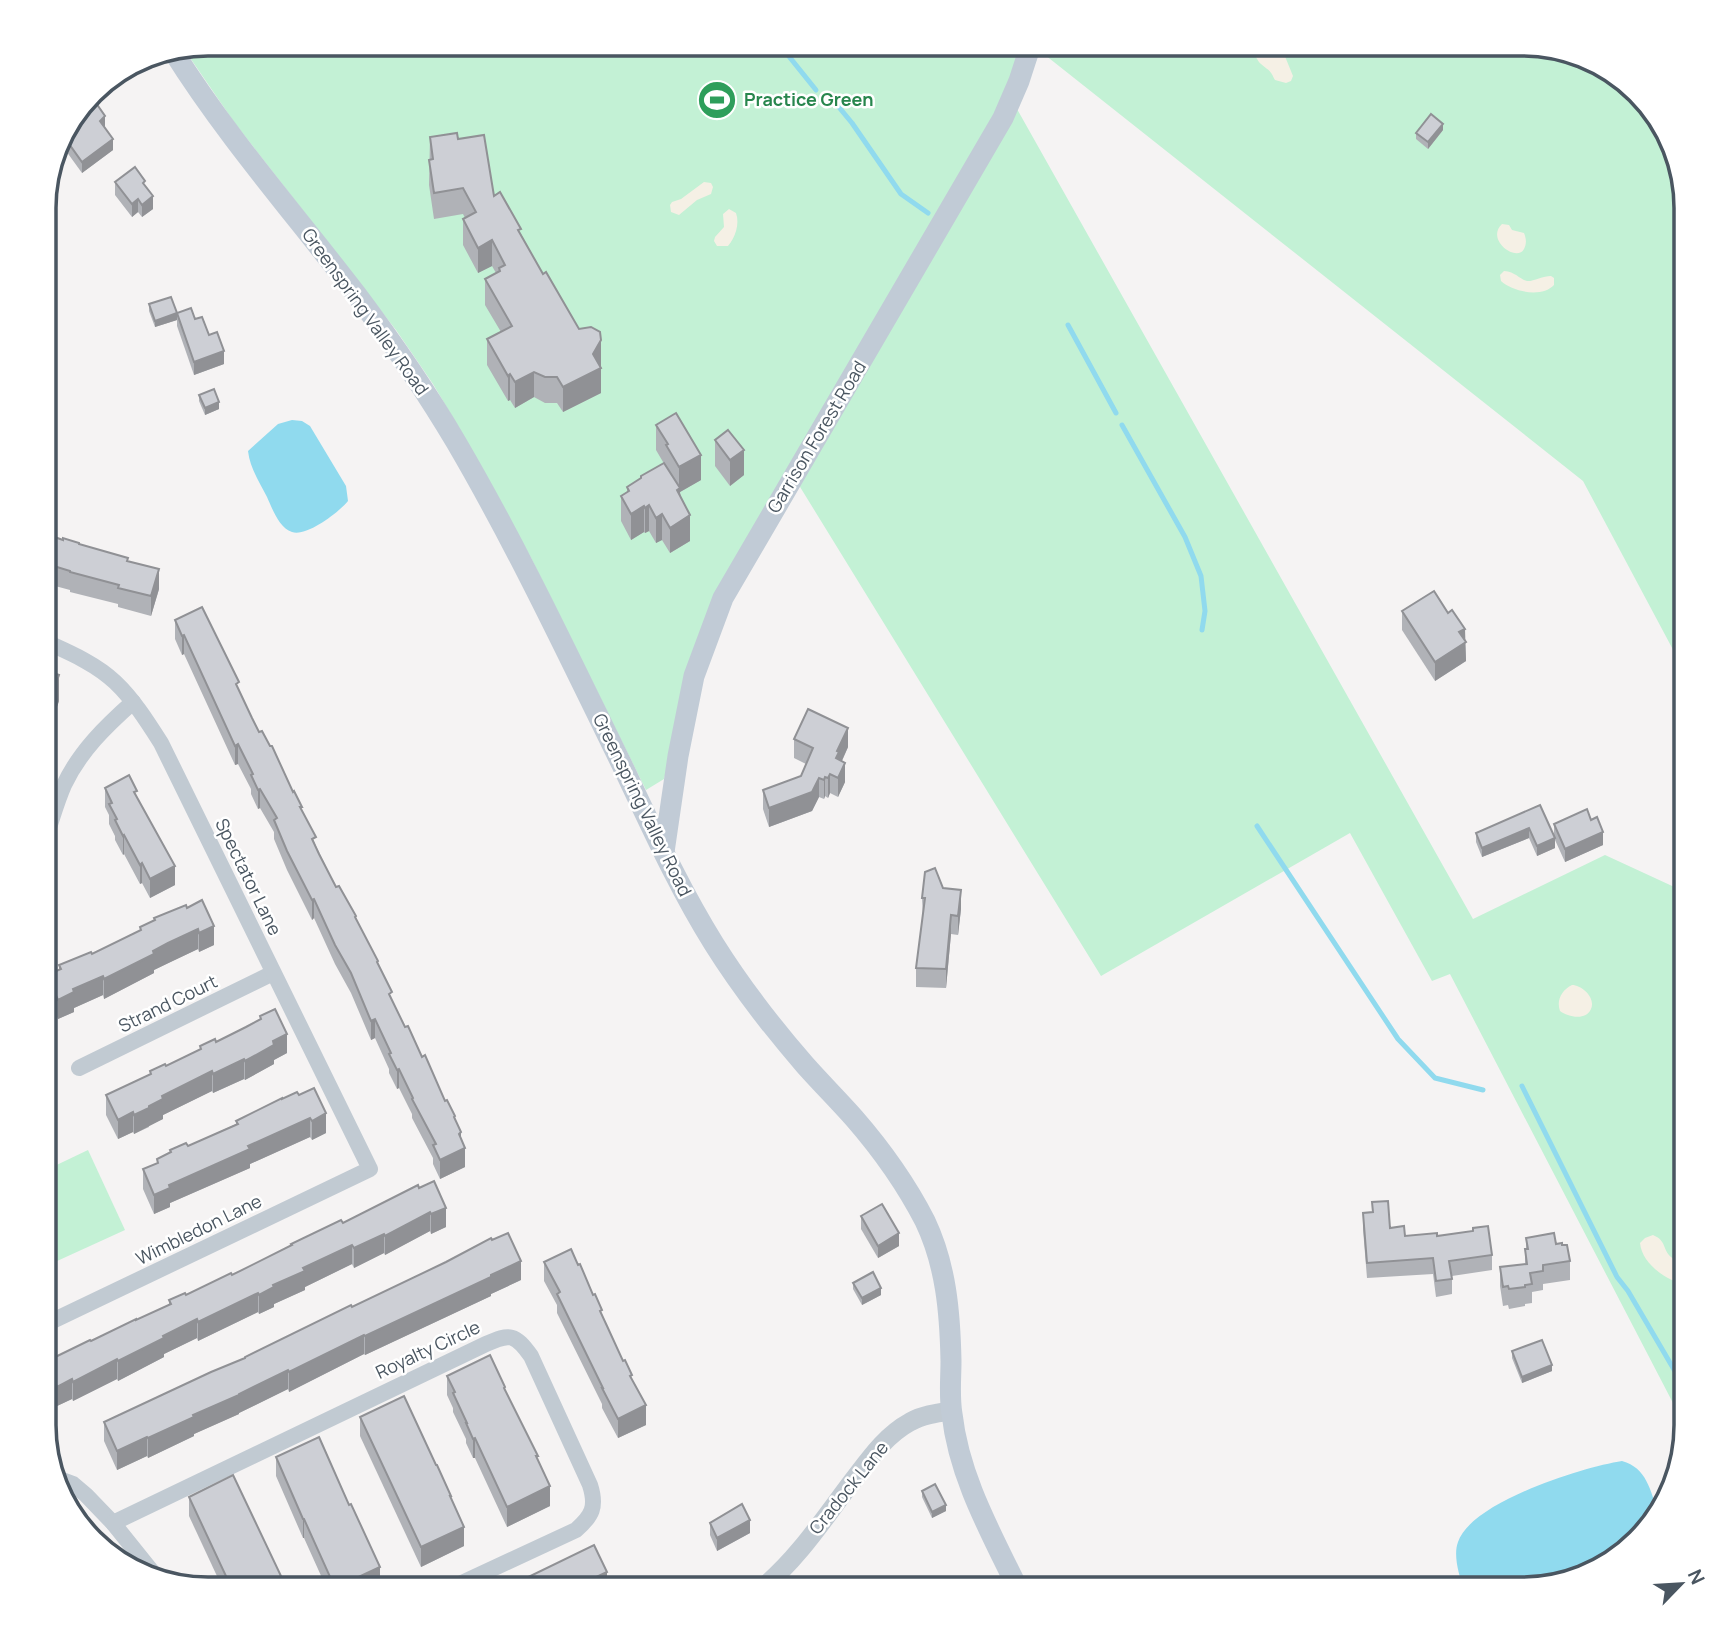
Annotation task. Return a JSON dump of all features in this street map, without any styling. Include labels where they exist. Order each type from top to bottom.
[{"type":"main road","name":"Garrison Forest Road","points":[[664,852],[678,756],[694,676],[723,598],[1003,118],[1027,56]]},
{"type":"main road","name":"Greenspring Valley Road","points":[[178,59],[253,164],[389,339],[455,441],[522,562],[664,852],[710,939],[745,992],[878,1147],[924,1220],[935,1245],[945,1280],[950,1318],[951,1411],[957,1442],[977,1504],[1012,1577]]},
{"type":"street","name":"Spectator Lane","points":[[56,646],[73,654],[114,681],[133,702],[161,743],[370,1169]]},
{"type":"street","points":[[56,807],[63,786],[92,742],[133,702]]},
{"type":"street","name":"Strand Court","points":[[79,1068],[273,974]]},
{"type":"street","name":"Wimbledon Lane","points":[[56,1319],[370,1169]]},
{"type":"street","name":"Royalty Circle","points":[[113,1523],[486,1344],[508,1337],[520,1341],[531,1356],[590,1485],[593,1507],[588,1519],[576,1530],[475,1577]]},
{"type":"street","name":"Cradock Lane","points":[[776,1577],[892,1434],[911,1421],[951,1411]]},
{"type":"street","points":[[68,1482],[86,1495],[113,1523],[145,1563]]},
{"type":"green space","points":[[1038,56],[1017,109],[1473,919],[1605,855],[1674,887],[1674,1405],[1450,974],[1432,981],[1350,833],[1101,976],[789,469],[752,530],[664,779],[646,790],[531,558],[433,384],[396,330],[234,122],[190,57]]},
{"type":"green space","points":[[1046,56],[1532,56],[1561,61],[1580,68],[1614,87],[1643,116],[1654,132],[1666,159],[1673,188],[1674,652],[1583,481]]},
{"type":"green space","points":[[88,1150],[125,1230],[56,1262],[56,1165]]},
{"type":"sand","points":[[1255,56],[1285,56],[1293,76],[1291,81],[1286,83],[1275,80]]},
{"type":"sand","points":[[704,182],[711,183],[711,194],[697,200],[679,215],[671,212],[672,202],[681,199]]},
{"type":"sand","points":[[729,209],[736,213],[736,231],[728,246],[717,246],[715,237],[724,227],[723,214]]},
{"type":"sand","points":[[1502,224],[1524,233],[1526,245],[1520,253],[1509,251],[1500,243],[1497,237]]},
{"type":"sand","points":[[1504,271],[1527,281],[1551,276],[1554,278],[1554,285],[1542,291],[1520,291],[1501,281],[1500,275]]},
{"type":"sand","points":[[1572,985],[1580,987],[1590,997],[1592,1005],[1589,1013],[1572,1016],[1560,1011],[1561,996]]},
{"type":"sand","points":[[1653,1235],[1660,1240],[1674,1259],[1674,1281],[1645,1258],[1640,1243]]},
{"type":"water","points":[[292,420],[302,421],[310,426],[346,486],[348,501],[322,522],[298,533],[287,530],[276,517],[253,469],[248,451],[278,424]]},
{"type":"water","points":[[1622,1461],[1630,1464],[1642,1474],[1654,1501],[1643,1517],[1614,1546],[1589,1561],[1552,1574],[1460,1577],[1456,1553],[1458,1542],[1467,1527],[1484,1513],[1530,1489]]},
{"type":"building","points":[[97,105],[105,116],[100,121],[113,139],[82,162],[70,145],[87,116]]},
{"type":"building","points":[[1431,114],[1443,124],[1428,142],[1416,133]]},
{"type":"building","points":[[457,133],[458,139],[484,135],[494,196],[500,192],[543,274],[546,272],[579,329],[591,327],[600,332],[601,340],[593,354],[601,368],[563,387],[557,377],[545,377],[534,372],[515,382],[510,374],[508,376],[487,339],[512,326],[485,279],[505,265],[492,240],[478,248],[463,219],[476,212],[463,188],[434,193],[429,160],[433,159],[430,137]]},
{"type":"building","points":[[135,167],[153,196],[142,205],[138,199],[132,204],[115,182]]},
{"type":"building","points":[[171,297],[177,313],[155,321],[149,304]]},
{"type":"building","points":[[191,308],[195,319],[202,317],[209,335],[217,332],[224,351],[194,362],[177,313]]},
{"type":"building","points":[[214,389],[219,402],[205,408],[199,395]]},
{"type":"building","points":[[676,413],[701,455],[679,467],[656,425]]},
{"type":"building","points":[[728,430],[744,450],[730,460],[715,440]]},
{"type":"building","points":[[664,463],[680,488],[677,490],[690,515],[670,528],[662,514],[656,518],[649,505],[631,514],[621,496],[629,491],[627,487],[641,476]]},
{"type":"building","points":[[56,538],[159,569],[151,596],[56,567]]},
{"type":"building","points":[[1434,591],[1448,613],[1452,610],[1465,629],[1459,632],[1466,642],[1435,662],[1402,611]]},
{"type":"building","points":[[202,607],[239,682],[236,684],[259,732],[262,731],[272,746],[302,807],[316,837],[312,839],[319,854],[336,887],[339,886],[356,916],[392,992],[389,994],[405,1027],[408,1026],[422,1057],[425,1055],[445,1101],[447,1100],[455,1116],[465,1148],[440,1160],[433,1145],[436,1144],[389,1054],[391,1053],[375,1019],[371,1021],[351,973],[287,851],[274,820],[277,818],[260,789],[258,790],[238,744],[235,746],[175,620]]},
{"type":"building","points":[[808,709],[848,728],[836,758],[845,763],[838,778],[830,774],[824,780],[819,778],[812,792],[769,808],[763,790],[801,776],[813,748],[794,739]]},
{"type":"building","points":[[129,775],[137,791],[134,792],[175,866],[150,879],[115,820],[117,819],[109,804],[112,803],[105,788]]},
{"type":"building","points":[[1540,805],[1555,838],[1537,846],[1529,828],[1482,848],[1476,833]]},
{"type":"building","points":[[1587,809],[1591,820],[1597,817],[1603,832],[1565,849],[1554,824]]},
{"type":"building","points":[[935,868],[943,888],[961,890],[958,916],[951,915],[946,969],[916,968],[925,898],[922,898],[925,872]]},
{"type":"building","points":[[202,900],[214,926],[199,933],[198,929],[168,943],[153,951],[154,954],[104,979],[103,976],[73,989],[74,992],[58,1000],[56,971],[61,969],[59,965],[91,952],[92,954],[141,930],[140,927],[155,920],[154,918],[186,905],[187,908]]},
{"type":"building","points":[[275,1009],[287,1034],[273,1041],[274,1045],[245,1061],[244,1059],[213,1074],[212,1071],[162,1096],[163,1099],[149,1108],[118,1120],[106,1095],[151,1074],[150,1071],[201,1049],[200,1046],[215,1039],[216,1042],[246,1027]]},
{"type":"building","points":[[314,1088],[326,1113],[248,1146],[250,1149],[169,1185],[170,1188],[154,1195],[143,1169],[158,1163],[157,1159],[171,1152],[170,1150],[186,1143],[188,1146],[238,1124],[236,1121],[282,1098],[297,1092],[299,1095]]},
{"type":"building","points":[[434,1181],[446,1208],[431,1214],[430,1212],[385,1236],[384,1234],[354,1248],[352,1245],[303,1268],[305,1271],[273,1285],[274,1287],[259,1295],[258,1293],[198,1322],[197,1319],[118,1361],[117,1359],[73,1382],[72,1379],[57,1387],[56,1357],[171,1304],[169,1300],[185,1293],[186,1295],[231,1273],[232,1275],[341,1220],[343,1223],[418,1185],[419,1188]]},
{"type":"building","points":[[1388,1201],[1390,1228],[1404,1226],[1405,1236],[1437,1233],[1437,1236],[1488,1226],[1492,1255],[1449,1261],[1452,1279],[1436,1281],[1433,1258],[1367,1263],[1363,1213],[1373,1212],[1372,1202]]},
{"type":"building","points":[[882,1204],[899,1233],[878,1246],[861,1216]]},
{"type":"building","points":[[508,1233],[521,1261],[117,1451],[104,1422],[245,1358],[491,1238],[492,1240]]},
{"type":"building","points":[[1554,1233],[1556,1244],[1567,1245],[1570,1261],[1543,1265],[1543,1271],[1530,1273],[1532,1284],[1525,1287],[1503,1287],[1500,1267],[1527,1264],[1526,1238]]},
{"type":"building","points":[[571,1249],[593,1295],[595,1294],[602,1310],[600,1311],[646,1405],[618,1419],[544,1262]]},
{"type":"building","points":[[873,1272],[881,1288],[862,1298],[853,1283]]},
{"type":"building","points":[[1542,1340],[1552,1365],[1522,1377],[1512,1351]]},
{"type":"building","points":[[490,1355],[550,1486],[507,1507],[475,1438],[473,1439],[447,1376]]},
{"type":"building","points":[[404,1396],[464,1527],[421,1547],[360,1417]]},
{"type":"building","points":[[319,1437],[380,1567],[359,1577],[330,1577],[276,1457]]},
{"type":"building","points":[[233,1475],[281,1576],[226,1577],[189,1497]]},
{"type":"building","points":[[935,1484],[946,1505],[932,1512],[922,1491]]},
{"type":"building","points":[[742,1504],[750,1520],[717,1538],[710,1523]]},
{"type":"building","points":[[594,1545],[607,1572],[596,1577],[528,1577]]},
{"type":"waterway","points":[[789,56],[816,90]]},
{"type":"waterway","points":[[833,100],[901,194],[928,213]]},
{"type":"waterway","points":[[1068,325],[1116,413]]},
{"type":"waterway","points":[[1122,425],[1185,537],[1201,576],[1205,611],[1202,630]]},
{"type":"waterway","points":[[1257,826],[1398,1039],[1435,1078],[1483,1090]]},
{"type":"waterway","points":[[1522,1086],[1617,1277],[1674,1370]]},
{"type":"place","name":"Practice Green","points":[[717,100]]}]
